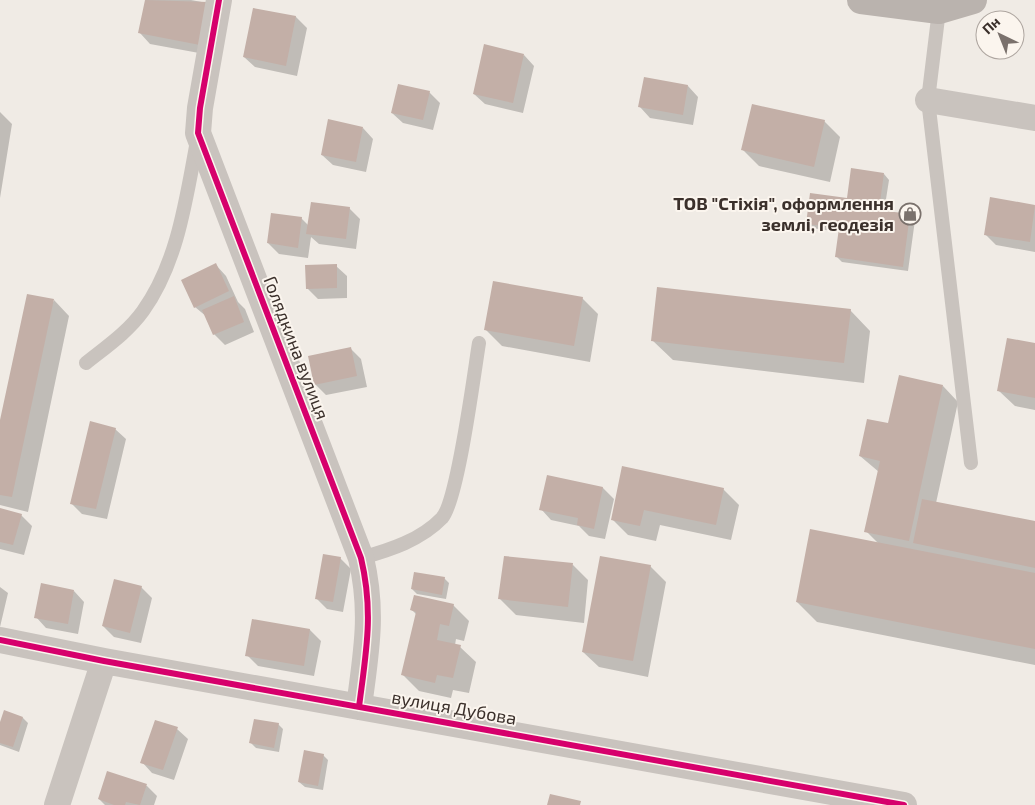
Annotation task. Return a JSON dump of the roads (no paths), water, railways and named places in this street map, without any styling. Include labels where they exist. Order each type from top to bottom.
[{"type":"street","name":"Голядкина вулиця","points":[[218,0],[200,108],[198,133],[361,558],[368,588],[370,618],[359,707]]},
{"type":"street","points":[[861,0],[940,10],[973,0]]},
{"type":"street","points":[[928,100],[1035,118]]},
{"type":"street","name":"вулиця Дубова","points":[[0,640],[104,661],[904,805]]},
{"type":"street","points":[[57,805],[104,661]]},
{"type":"lane","points":[[940,10],[928,100],[970,463]]},
{"type":"lane","points":[[86,362],[120,336],[142,312],[154,292],[170,257],[183,216],[198,133]]},
{"type":"lane","points":[[361,558],[388,550],[420,536],[444,516],[455,483],[480,343]]},
{"type":"place","name":"ТОВ \"Стіхія\", оформлення землі, геодезія","points":[[910,214]]}]
